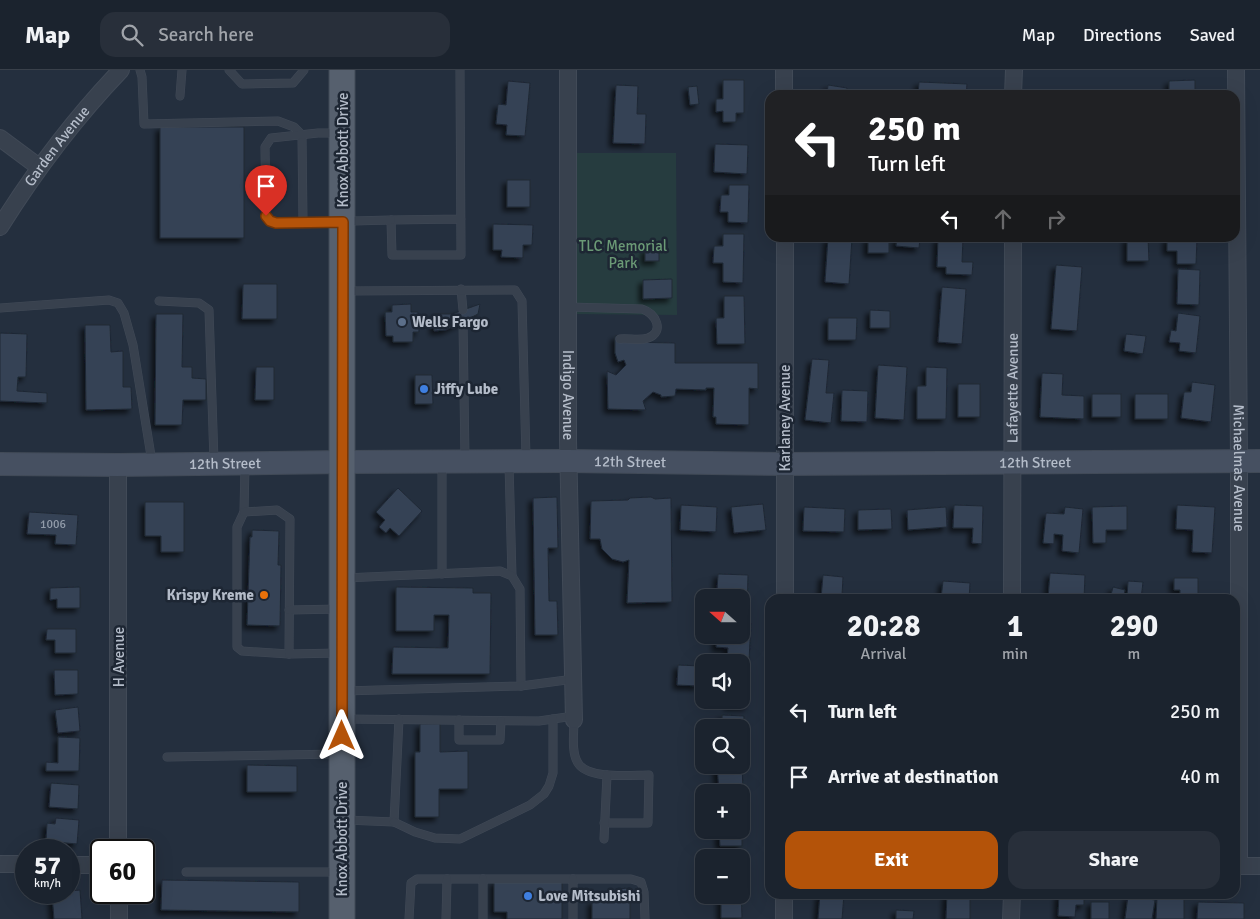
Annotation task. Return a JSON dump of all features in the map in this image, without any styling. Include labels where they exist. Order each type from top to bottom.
[{"type":"main road","name":"Knox Abbott Drive","points":[[342,70],[342,919]]},
{"type":"main road","name":"12th Street","points":[[0,464],[118,465],[569,461],[785,464],[1250,461]]},
{"type":"street","name":"Garden Avenue","points":[[0,227],[39,168],[102,90],[121,70]]},
{"type":"street","name":"Indigo Avenue","points":[[568,70],[569,461],[574,718]]},
{"type":"street","points":[[784,70],[784,90]]},
{"type":"street","points":[[1014,70],[1014,90]]},
{"type":"street","name":"Michaelmas Avenue","points":[[1236,70],[1237,90]]},
{"type":"street","points":[[0,138],[39,168]]},
{"type":"street","name":"Michaelmas Avenue","points":[[1240,182],[1250,461],[1240,773]]},
{"type":"street","name":"Karlaney Avenue","points":[[785,242],[785,594]]},
{"type":"street","name":"Lafayette Avenue","points":[[1012,594],[1013,242]]},
{"type":"street","name":"H Avenue","points":[[118,465],[118,839]]},
{"type":"street","points":[[0,864],[15,864]]},
{"type":"street","points":[[1240,866],[1260,866]]},
{"type":"street","points":[[784,899],[784,919]]},
{"type":"street","points":[[1012,899],[1012,919]]},
{"type":"street","points":[[119,904],[119,919]]},
{"type":"lane","points":[[140,70],[144,124],[278,121],[294,127],[302,135],[304,223]]},
{"type":"lane","points":[[180,96],[182,70]]},
{"type":"lane","points":[[229,70],[242,84],[293,83],[304,70]]},
{"type":"lane","points":[[391,220],[392,255],[461,255],[460,70]]},
{"type":"lane","points":[[342,133],[318,133],[272,138],[265,147],[266,216],[270,221],[276,223],[304,223],[461,219]]},
{"type":"lane","points":[[461,289],[463,310]]},
{"type":"lane","points":[[342,291],[515,290],[522,301],[518,462],[512,576],[520,589],[521,686]]},
{"type":"lane","points":[[0,308],[109,300],[118,303],[124,313],[133,344],[152,464]]},
{"type":"lane","points":[[160,301],[199,303],[210,310],[214,464]]},
{"type":"lane","points":[[568,307],[642,309],[650,312],[654,317],[656,327],[655,332],[651,336],[640,339],[620,339]]},
{"type":"lane","points":[[463,321],[465,462]]},
{"type":"lane","points":[[442,462],[442,574]]},
{"type":"lane","points":[[245,463],[244,512],[237,527],[237,647],[242,651],[289,654],[342,652]]},
{"type":"lane","points":[[244,512],[277,510],[290,519],[289,654]]},
{"type":"lane","points":[[342,578],[500,571],[512,576]]},
{"type":"lane","points":[[289,610],[342,609]]},
{"type":"lane","points":[[342,691],[521,686],[574,679]]},
{"type":"lane","points":[[342,718],[538,722],[574,718],[574,751],[578,763],[591,772],[606,775],[649,776],[648,823],[604,822]]},
{"type":"lane","points":[[394,822],[399,719]]},
{"type":"lane","points":[[459,720],[459,740],[500,740],[501,721]]},
{"type":"lane","points":[[342,820],[394,822],[415,832],[435,838],[460,839],[530,806],[544,794],[553,773],[553,720]]},
{"type":"lane","points":[[167,758],[342,754]]},
{"type":"lane","points":[[604,839],[606,775]]},
{"type":"lane","points":[[186,872],[342,872]]},
{"type":"lane","points":[[409,919],[411,884],[418,879],[631,879],[641,882],[644,892],[645,919]]},
{"type":"lane","points":[[446,919],[447,879]]},
{"type":"lane","points":[[483,879],[483,919]]},
{"type":"lane","points":[[573,879],[573,919]]},
{"type":"green space","name":"TLC Memorial Park","points":[[568,153],[676,153],[677,315],[569,314]]},
{"type":"building","points":[[723,80],[744,80],[744,113],[736,113],[736,122],[723,122],[723,111],[716,112],[716,99],[723,99]]},
{"type":"building","points":[[1195,80],[1195,90],[1169,90],[1169,81]]},
{"type":"building","points":[[508,81],[530,83],[525,136],[506,135],[507,125],[496,124],[498,104],[506,105]]},
{"type":"building","points":[[919,82],[967,84],[966,90],[918,90]]},
{"type":"building","points":[[616,85],[638,86],[637,114],[646,114],[645,144],[613,143]]},
{"type":"building","points":[[828,85],[847,88],[847,90],[828,90]]},
{"type":"building","points":[[697,86],[699,104],[690,105],[688,87]]},
{"type":"building","points":[[160,127],[244,127],[244,238],[160,238]]},
{"type":"building","points":[[715,144],[748,145],[747,174],[714,172]]},
{"type":"building","points":[[507,180],[530,180],[530,207],[507,207]]},
{"type":"building","points":[[729,185],[749,185],[748,223],[728,222],[728,212],[720,212],[721,195],[729,195]]},
{"type":"building","points":[[493,224],[533,225],[532,245],[523,245],[523,258],[501,257],[502,250],[493,250]]},
{"type":"building","points":[[723,234],[744,234],[743,283],[723,282],[723,263],[713,263],[714,246],[723,246]]},
{"type":"building","points":[[828,242],[852,242],[849,284],[825,282]]},
{"type":"building","points":[[868,242],[889,242],[889,253],[868,253]]},
{"type":"building","points":[[896,242],[920,242],[919,248],[896,246]]},
{"type":"building","points":[[938,242],[963,242],[962,262],[973,262],[972,275],[946,274],[946,267],[937,267]]},
{"type":"building","points":[[1127,242],[1148,242],[1149,261],[1127,261]]},
{"type":"building","points":[[1167,242],[1197,242],[1196,264],[1177,264],[1177,251],[1167,251]]},
{"type":"building","points":[[645,249],[659,249],[659,261],[645,261]]},
{"type":"building","points":[[1056,265],[1082,267],[1077,331],[1051,329]]},
{"type":"building","points":[[1178,269],[1200,270],[1199,305],[1177,304]]},
{"type":"building","points":[[672,279],[672,298],[643,299],[643,280]]},
{"type":"building","points":[[243,284],[277,284],[277,319],[242,319]]},
{"type":"building","points":[[942,287],[966,289],[962,344],[938,342]]},
{"type":"building","points":[[724,296],[744,296],[745,344],[717,344],[716,318],[724,318]]},
{"type":"building","name":"Wells Fargo","points":[[411,304],[411,312],[418,312],[419,332],[413,332],[413,342],[393,342],[393,336],[386,336],[385,312],[392,312],[392,305]]},
{"type":"building","points":[[480,304],[478,314],[446,330],[434,331],[434,314],[452,314]]},
{"type":"building","points":[[870,310],[890,311],[890,328],[870,328]]},
{"type":"building","points":[[1178,313],[1200,316],[1196,353],[1179,351],[1180,343],[1169,342],[1171,330],[1176,331]]},
{"type":"building","points":[[156,314],[183,314],[182,367],[192,367],[192,378],[206,379],[206,400],[183,400],[182,425],[155,425]]},
{"type":"building","points":[[828,318],[857,318],[856,340],[828,340]]},
{"type":"building","points":[[85,325],[110,325],[111,352],[123,351],[123,387],[131,387],[132,409],[86,410]]},
{"type":"building","points":[[0,333],[27,334],[26,377],[18,377],[17,391],[47,393],[47,403],[0,401]]},
{"type":"building","points":[[1126,334],[1146,336],[1143,354],[1124,351]]},
{"type":"building","points":[[615,336],[625,336],[625,342],[675,343],[675,363],[758,363],[758,389],[749,388],[749,425],[716,424],[716,417],[713,417],[714,388],[706,388],[706,390],[676,389],[675,396],[661,397],[661,395],[653,392],[643,401],[646,410],[608,409],[607,371],[616,375],[626,365],[624,360],[618,362],[615,353]]},
{"type":"building","points":[[812,359],[829,360],[826,393],[834,393],[831,423],[805,420]]},
{"type":"building","points":[[878,365],[907,367],[904,420],[875,418]]},
{"type":"building","points":[[256,367],[274,367],[274,400],[255,400]]},
{"type":"building","points":[[926,367],[947,368],[946,419],[917,419],[917,386],[926,386]]},
{"type":"building","points":[[1042,373],[1063,374],[1062,395],[1084,396],[1084,419],[1040,417]]},
{"type":"building","name":"Jiffy Lube","points":[[415,375],[432,375],[433,404],[415,404]]},
{"type":"building","points":[[1192,382],[1215,385],[1211,422],[1181,418],[1184,392],[1191,392]]},
{"type":"building","points":[[958,384],[980,384],[980,417],[958,417]]},
{"type":"building","points":[[842,390],[868,391],[867,422],[841,421]]},
{"type":"building","points":[[1092,394],[1121,394],[1121,417],[1092,417]]},
{"type":"building","points":[[1135,394],[1168,394],[1168,419],[1135,419]]},
{"type":"building","points":[[398,488],[422,511],[399,536],[390,528],[386,533],[379,527],[385,520],[376,512]]},
{"type":"building","points":[[557,497],[558,548],[548,548],[549,601],[557,601],[558,635],[535,635],[533,498]]},
{"type":"building","points":[[651,497],[655,499],[671,498],[672,602],[627,603],[629,560],[623,562],[612,559],[602,549],[600,539],[590,539],[591,501]]},
{"type":"building","points":[[145,502],[184,502],[184,552],[161,552],[161,536],[145,536]]},
{"type":"building","points":[[763,504],[766,530],[734,533],[731,507]]},
{"type":"building","points":[[681,505],[717,507],[716,532],[680,530]]},
{"type":"building","points":[[954,505],[983,506],[982,544],[972,543],[973,528],[953,528]]},
{"type":"building","points":[[1177,505],[1215,507],[1212,553],[1192,552],[1193,530],[1176,529]]},
{"type":"building","points":[[1127,506],[1127,530],[1106,530],[1106,543],[1093,543],[1092,507]]},
{"type":"building","points":[[804,507],[845,509],[844,532],[803,531]]},
{"type":"building","points":[[946,507],[947,527],[908,530],[907,510]]},
{"type":"building","points":[[1065,507],[1083,509],[1079,553],[1062,551],[1063,535],[1054,534],[1054,544],[1043,543],[1046,513],[1064,514]]},
{"type":"building","points":[[891,509],[892,529],[858,530],[858,510]]},
{"type":"building","points":[[29,512],[78,515],[76,545],[55,544],[56,535],[27,534]]},
{"type":"building","name":"Krispy Kreme","points":[[252,530],[279,531],[278,565],[281,565],[280,626],[247,625],[250,537],[252,537]]},
{"type":"building","points":[[1050,573],[1085,575],[1084,594],[1048,594]]},
{"type":"building","points":[[718,574],[748,575],[748,589],[717,589]]},
{"type":"building","points":[[823,575],[843,577],[842,594],[821,594]]},
{"type":"building","points":[[1174,578],[1198,578],[1198,594],[1180,594],[1180,590],[1174,590]]},
{"type":"building","points":[[943,581],[970,583],[969,594],[942,594]]},
{"type":"building","points":[[1128,581],[1143,582],[1142,594],[1127,594]]},
{"type":"building","points":[[80,587],[80,608],[57,608],[57,599],[50,600],[50,588]]},
{"type":"building","points":[[396,587],[473,588],[473,593],[491,593],[490,674],[392,674],[393,647],[448,648],[449,615],[434,615],[434,631],[396,631]]},
{"type":"building","points":[[1113,587],[1125,590],[1124,594],[1111,594]]},
{"type":"building","points":[[47,629],[76,629],[76,653],[55,653],[55,640],[46,640]]},
{"type":"building","points":[[716,644],[750,644],[749,654],[727,654],[728,648],[716,647]]},
{"type":"building","points":[[678,665],[695,666],[695,686],[677,685]]},
{"type":"building","points":[[54,670],[78,670],[78,694],[55,695]]},
{"type":"building","points":[[78,707],[80,731],[58,733],[55,710]]},
{"type":"building","points":[[722,715],[744,716],[744,719],[722,719]]},
{"type":"building","points":[[420,724],[440,724],[440,752],[468,751],[468,789],[439,789],[439,817],[415,817],[415,752],[420,752]]},
{"type":"building","points":[[58,737],[80,738],[79,771],[46,771],[46,762],[58,763]]},
{"type":"building","points":[[247,765],[297,766],[297,792],[247,792]]},
{"type":"building","points":[[718,774],[742,774],[743,784],[718,784]]},
{"type":"building","points":[[51,783],[79,785],[78,809],[49,807]]},
{"type":"building","points":[[56,818],[79,820],[77,839],[46,839],[47,823],[55,824]]},
{"type":"building","points":[[720,839],[742,839],[742,846],[720,846]]},
{"type":"building","points":[[162,880],[299,882],[299,912],[161,910]]},
{"type":"building","name":"Love Mitsubishi","points":[[562,880],[562,919],[507,919],[507,912],[494,912],[494,881]]},
{"type":"building","points":[[630,888],[630,919],[592,919],[592,901],[617,900],[617,889]]},
{"type":"building","points":[[80,890],[82,919],[54,919],[53,904],[80,904]]},
{"type":"building","points":[[820,899],[844,899],[842,919],[818,919]]},
{"type":"building","points":[[947,899],[970,899],[970,919],[946,919]]},
{"type":"building","points":[[1059,899],[1084,899],[1084,905],[1076,905],[1075,917],[1058,916]]},
{"type":"building","points":[[1128,899],[1155,900],[1152,919],[1125,919]]},
{"type":"building","points":[[1157,899],[1184,899],[1184,919],[1156,919]]},
{"type":"building","points":[[1091,902],[1109,902],[1109,919],[1091,919]]},
{"type":"building","points":[[1198,902],[1244,903],[1244,919],[1197,919]]},
{"type":"building","points":[[721,904],[742,904],[742,918],[721,918]]},
{"type":"building","points":[[896,910],[914,911],[913,919],[896,919]]},
{"type":"place","name":"Wells Fargo","points":[[402,322]]},
{"type":"place","name":"Jiffy Lube","points":[[424,389]]},
{"type":"place","name":"Krispy Kreme","points":[[264,595]]},
{"type":"place","name":"Love Mitsubishi","points":[[528,896]]},
{"type":"route","points":[[266,216],[270,221],[276,223],[343,222],[342,736]]}]
